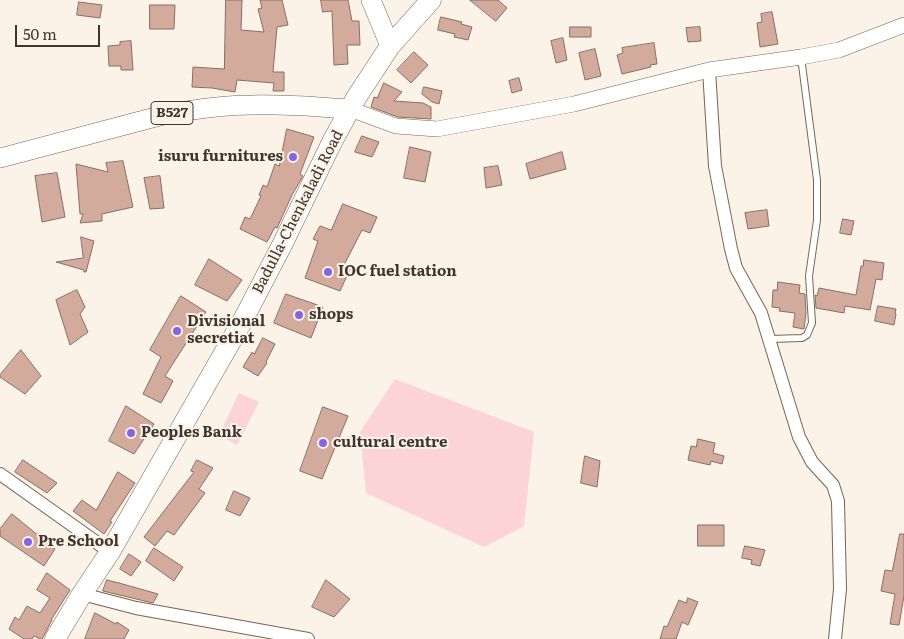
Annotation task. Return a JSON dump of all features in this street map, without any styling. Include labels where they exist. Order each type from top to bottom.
[{"type":"highway","name":"Badulla-Chenkaladi Road","points":[[54,639],[110,552],[243,320],[350,109],[390,46],[431,0]]},
{"type":"main road","points":[[371,0],[390,46]]},
{"type":"main road","name":"B527","points":[[0,158],[167,114],[195,109],[253,105],[350,109]]},
{"type":"street","points":[[350,109],[396,126],[438,129],[574,104],[709,70],[839,50],[904,24]]},
{"type":"street","points":[[709,70],[715,166],[736,268],[762,313],[798,436],[812,462],[834,486],[838,501],[840,589],[835,639]]},
{"type":"street","points":[[0,474],[110,552]]},
{"type":"street","points":[[82,594],[136,608],[308,639]]},
{"type":"lane","points":[[770,339],[802,338],[807,335],[812,323],[809,276],[817,220],[817,180],[801,57]]},
{"type":"shaded area","points":[[395,379],[534,432],[524,526],[484,547],[366,493],[360,432]]},
{"type":"shaded area","points":[[239,393],[259,402],[237,445],[219,435]]},
{"type":"building","points":[[226,0],[242,0],[241,30],[264,32],[258,9],[262,8],[260,0],[282,0],[288,25],[277,27],[273,72],[284,72],[284,91],[273,91],[274,83],[237,80],[235,92],[192,87],[193,67],[224,69]]},
{"type":"building","points":[[321,0],[348,0],[352,21],[359,21],[360,45],[347,45],[348,64],[334,65],[332,11],[323,12]]},
{"type":"building","points":[[470,0],[498,0],[507,8],[496,21]]},
{"type":"building","points":[[79,2],[102,5],[100,18],[77,15]]},
{"type":"building","points":[[150,5],[175,5],[174,29],[150,29]]},
{"type":"building","points":[[772,12],[778,44],[760,47],[757,23],[762,22],[761,14]]},
{"type":"building","points":[[441,17],[462,22],[461,24],[472,27],[468,40],[454,37],[455,34],[438,30]]},
{"type":"building","points":[[570,27],[591,27],[591,37],[570,37]]},
{"type":"building","points":[[700,27],[701,41],[688,42],[686,28]]},
{"type":"building","points":[[563,38],[567,60],[556,63],[551,41]]},
{"type":"building","points":[[131,41],[133,70],[121,70],[121,66],[109,66],[108,46],[120,45],[120,42]]},
{"type":"building","points":[[654,43],[657,64],[622,74],[617,55],[623,53],[622,48]]},
{"type":"building","points":[[595,49],[601,76],[585,80],[579,53]]},
{"type":"building","points":[[414,52],[428,65],[411,83],[397,70]]},
{"type":"building","points":[[519,78],[522,90],[512,93],[509,81]]},
{"type":"building","points":[[384,83],[402,92],[394,101],[423,103],[431,107],[431,119],[398,117],[371,107],[374,97],[377,98]]},
{"type":"building","points":[[424,87],[442,91],[439,104],[432,102],[422,94]]},
{"type":"building","points":[[287,129],[314,137],[300,174],[303,176],[277,228],[275,227],[267,242],[240,229],[245,217],[250,219],[261,196],[259,195],[263,185],[267,187],[275,164],[279,166]]},
{"type":"building","points":[[362,136],[379,142],[372,157],[355,152]]},
{"type":"building","points":[[410,147],[431,152],[425,182],[404,178]]},
{"type":"building","points":[[562,152],[566,169],[530,179],[526,164]]},
{"type":"building","points":[[123,161],[133,207],[102,214],[102,221],[80,223],[83,214],[80,214],[76,164],[108,172],[106,163]]},
{"type":"building","points":[[498,166],[502,185],[486,188],[484,168]]},
{"type":"building","points":[[57,173],[65,217],[42,222],[35,176]]},
{"type":"building","points":[[160,176],[164,208],[150,209],[144,178]]},
{"type":"building","points":[[343,204],[377,217],[370,233],[362,230],[344,265],[351,267],[340,291],[305,278],[318,241],[313,239],[320,226],[331,230]]},
{"type":"building","points":[[767,210],[769,226],[748,229],[745,213]]},
{"type":"building","points":[[843,219],[854,221],[851,235],[840,233]]},
{"type":"building","points":[[81,237],[94,241],[86,272],[56,262],[83,258]]},
{"type":"building","points":[[209,259],[242,280],[227,301],[195,285]]},
{"type":"building","points":[[864,260],[884,263],[882,280],[876,279],[870,310],[845,306],[844,313],[816,308],[815,295],[817,296],[819,288],[856,295],[861,266],[863,266]]},
{"type":"building","points":[[778,282],[800,285],[799,293],[805,294],[806,313],[804,329],[793,327],[795,313],[779,311],[780,308],[772,307],[773,290],[777,290]]},
{"type":"building","points":[[77,290],[85,307],[80,314],[88,332],[70,345],[56,300]]},
{"type":"building","name":"shops","points":[[286,294],[323,307],[311,338],[274,323]]},
{"type":"building","name":"Divisional secretiat","points":[[181,296],[206,312],[165,376],[173,381],[161,403],[143,394],[161,357],[150,350]]},
{"type":"building","points":[[878,306],[896,309],[894,325],[875,321]]},
{"type":"building","points":[[263,338],[275,344],[267,363],[258,376],[243,367],[252,352],[254,354]]},
{"type":"building","points":[[21,350],[41,376],[25,394],[0,377]]},
{"type":"building","name":"Peoples Bank","points":[[126,406],[154,424],[134,454],[109,441]]},
{"type":"building","name":"cultural centre","points":[[323,407],[348,416],[322,479],[300,471]]},
{"type":"building","points":[[698,439],[715,443],[713,453],[724,456],[722,464],[711,461],[710,465],[688,460],[691,446],[696,447]]},
{"type":"building","points":[[585,456],[600,461],[597,487],[581,483]]},
{"type":"building","points":[[23,460],[57,483],[47,493],[15,472]]},
{"type":"building","points":[[197,460],[213,468],[199,489],[205,493],[174,535],[167,531],[155,546],[144,537],[194,472],[191,471]]},
{"type":"building","points":[[118,472],[135,483],[110,521],[112,522],[104,534],[73,511],[82,500],[96,510]]},
{"type":"building","points":[[234,491],[250,498],[240,516],[226,510]]},
{"type":"building","name":"Pre School","points":[[12,514],[55,549],[44,566],[0,536],[0,529]]},
{"type":"building","points":[[698,525],[724,525],[724,546],[698,546]]},
{"type":"building","points":[[900,534],[904,534],[904,596],[899,625],[890,624],[895,594],[881,591],[885,570],[892,571]]},
{"type":"building","points":[[745,546],[765,550],[760,566],[751,564],[752,560],[742,558]]},
{"type":"building","points":[[154,548],[183,567],[174,581],[146,561]]},
{"type":"building","points":[[129,554],[141,562],[131,576],[120,569]]},
{"type":"building","points":[[47,573],[70,590],[51,620],[42,639],[34,636],[32,639],[24,639],[9,629],[15,617],[19,620],[27,606],[40,613],[50,598],[37,590]]},
{"type":"building","points":[[107,580],[158,594],[153,603],[103,591]]},
{"type":"building","points":[[326,580],[350,599],[334,617],[312,607]]},
{"type":"building","points":[[688,598],[698,602],[688,625],[682,622],[676,639],[660,639],[664,626],[667,627],[679,600],[686,603]]},
{"type":"building","points":[[95,613],[116,624],[117,622],[129,630],[124,639],[85,639]]},
{"type":"place","name":"isuru furnitures","points":[[293,157]]},
{"type":"place","name":"IOC fuel station","points":[[328,272]]},
{"type":"place","name":"shops","points":[[299,315]]},
{"type":"place","name":"Divisional secretiat","points":[[177,331]]},
{"type":"place","name":"Peoples Bank","points":[[131,433]]},
{"type":"place","name":"cultural centre","points":[[323,443]]},
{"type":"place","name":"Pre School","points":[[28,542]]}]
